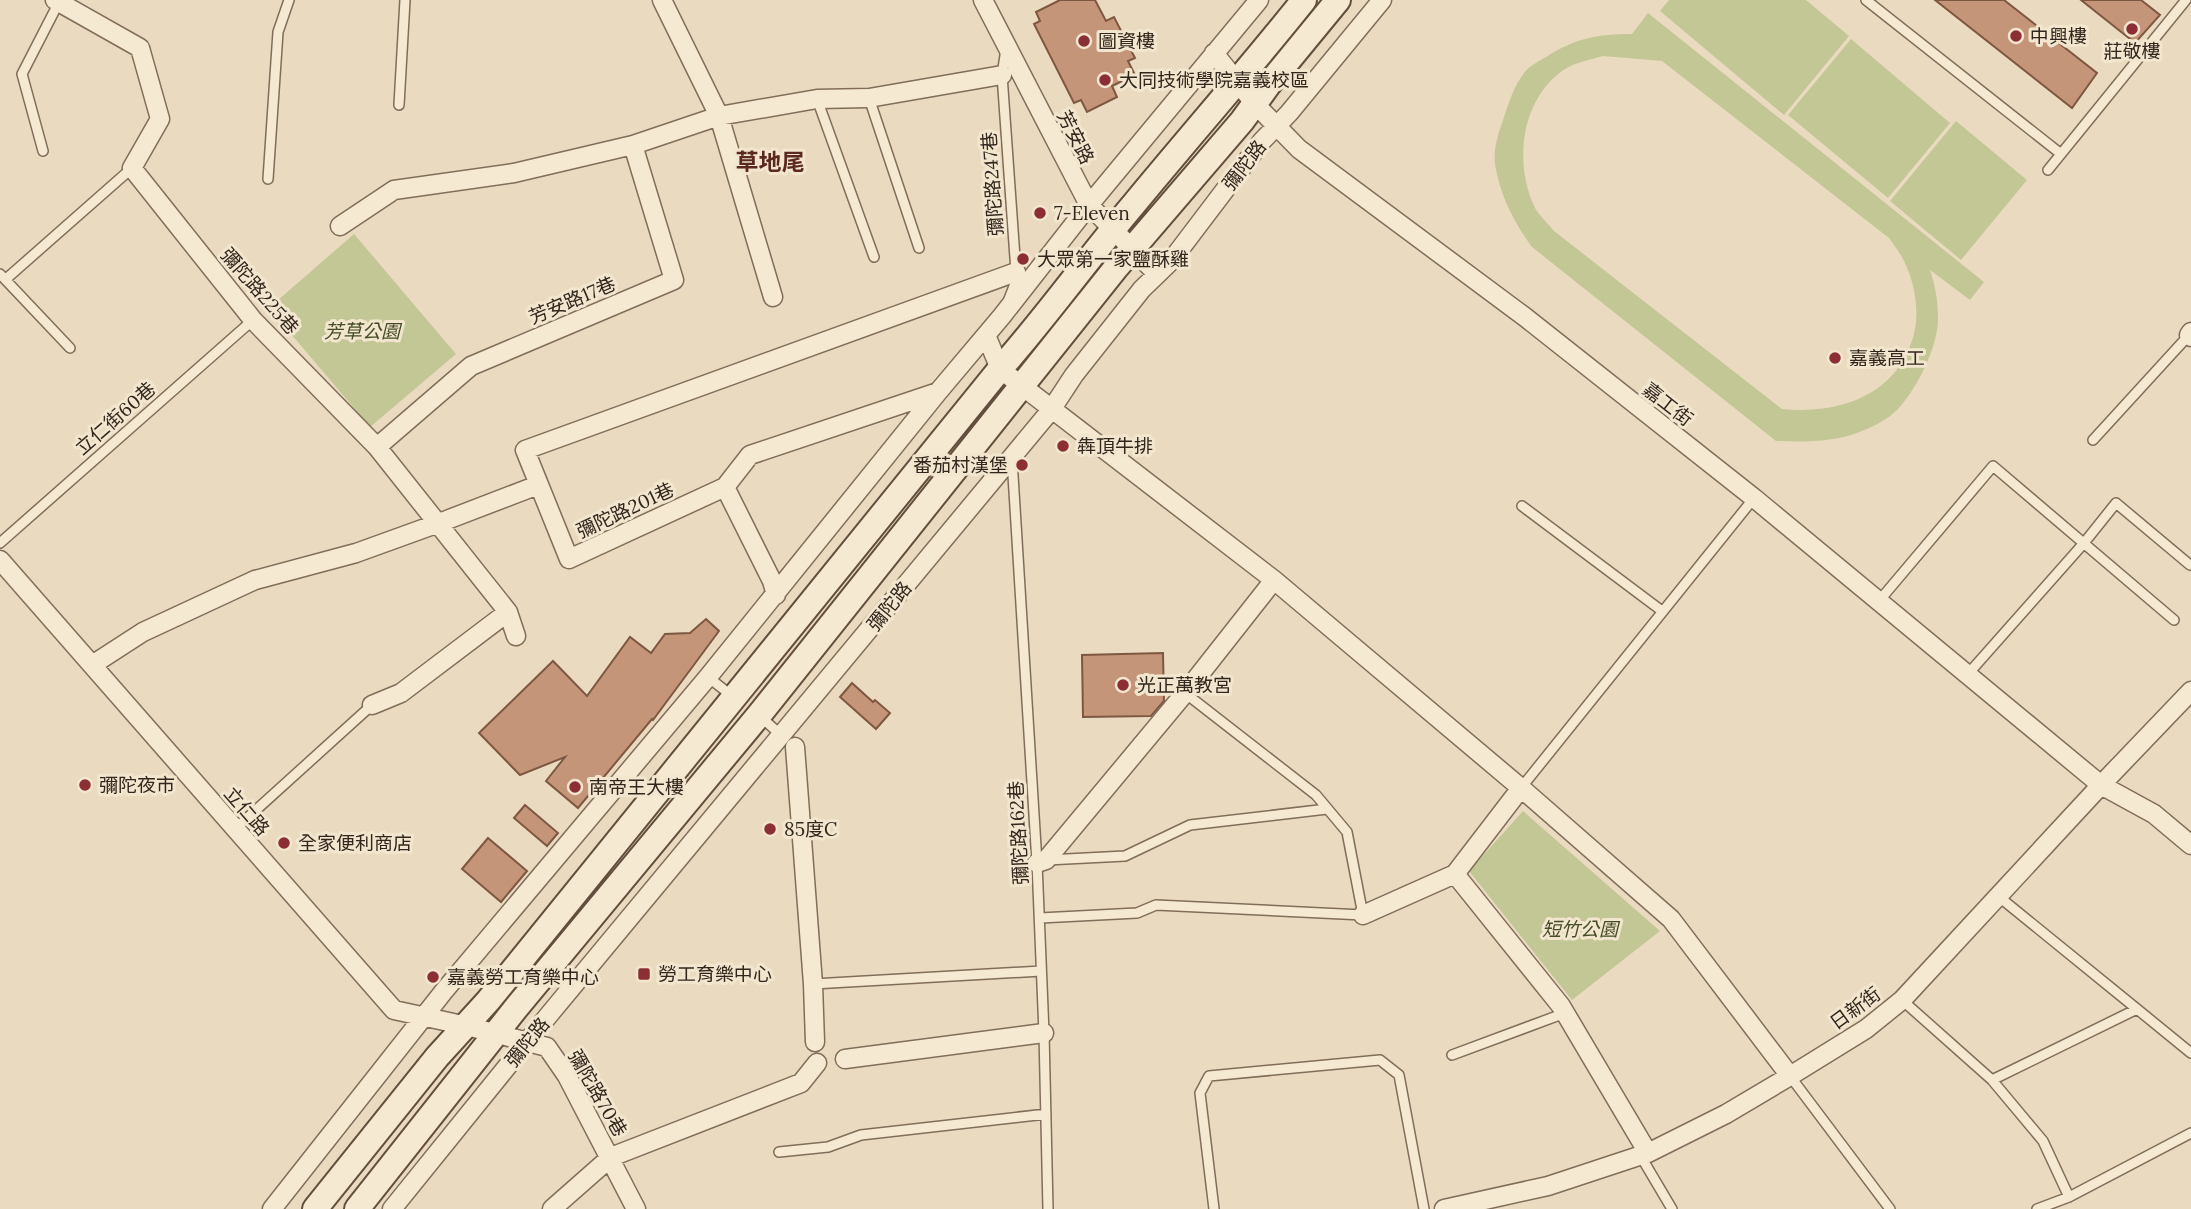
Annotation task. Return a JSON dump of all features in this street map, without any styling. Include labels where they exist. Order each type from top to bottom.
[{"type":"street","points":[[662,0],[719,116],[773,297]]},
{"type":"street","name":"芳安路","points":[[983,0],[1089,205],[1157,274]]},
{"type":"street","points":[[272,1209],[423,1016],[708,677],[938,392],[1002,317],[1089,205],[1259,0]]},
{"type":"street","points":[[315,1209],[437,1057],[467,1026],[1113,230],[1304,0]]},
{"type":"street","name":"彌陀路","points":[[356,1209],[495,1035],[759,715],[1133,248],[1255,104],[1338,0]]},
{"type":"street","name":"彌陀路","points":[[392,1209],[526,1042],[788,742],[1051,410],[1074,375],[1142,289],[1171,261],[1262,141],[1289,113],[1382,0]]},
{"type":"street","points":[[57,1],[140,48],[160,119],[132,168]]},
{"type":"street","name":"嘉工街","points":[[1214,53],[1255,104],[1299,149],[1525,317],[1754,498],[2101,785],[2154,814],[2191,845]]},
{"type":"street","points":[[340,226],[394,190],[514,173],[633,145],[719,116],[817,99],[869,98],[1002,75]]},
{"type":"street","name":"芳安路17巷","points":[[377,447],[471,366],[674,280],[633,145]]},
{"type":"street","name":"彌陀路225巷","points":[[132,168],[253,320],[377,447],[508,612],[516,636]]},
{"type":"street","points":[[92,665],[143,632],[255,580],[356,553],[538,485],[525,450],[1016,272]]},
{"type":"street","points":[[986,335],[1000,369],[1274,580],[1521,788],[1671,919],[1790,1076]]},
{"type":"street","points":[[776,594],[725,487],[750,455],[938,392]]},
{"type":"street","name":"彌陀路201巷","points":[[538,485],[569,559],[725,487]]},
{"type":"street","name":"立仁路","points":[[0,560],[394,1010],[495,1035]]},
{"type":"street","points":[[1042,862],[1185,693],[1274,580]]},
{"type":"street","points":[[372,705],[401,693],[508,612]]},
{"type":"street","name":"日新街","points":[[1444,1209],[1548,1185],[1644,1154],[1726,1114],[1866,1030],[1902,1000],[2191,691]]},
{"type":"street","points":[[788,742],[813,984],[815,1042]]},
{"type":"street","points":[[1363,915],[1455,874],[1521,788]]},
{"type":"street","points":[[1455,874],[1565,1013],[1644,1154]]},
{"type":"street","points":[[845,1059],[1044,1033]]},
{"type":"street","name":"彌陀路70巷","points":[[495,1035],[547,1047],[567,1076],[636,1209]]},
{"type":"street","points":[[552,1209],[611,1157],[801,1083],[817,1063]]},
{"type":"lane","points":[[268,178],[278,32],[289,0]]},
{"type":"lane","points":[[399,105],[405,0]]},
{"type":"lane","points":[[1866,0],[2061,154]]},
{"type":"lane","points":[[2048,170],[2186,0]]},
{"type":"lane","points":[[43,151],[22,74],[57,1]]},
{"type":"lane","name":"彌陀路247巷","points":[[1002,317],[1016,281],[1002,75],[1006,46]]},
{"type":"lane","points":[[869,98],[919,248]]},
{"type":"lane","points":[[817,99],[874,257]]},
{"type":"lane","points":[[70,348],[3,276],[132,168]]},
{"type":"lane","name":"立仁街60巷","points":[[0,543],[253,320]]},
{"type":"lane","points":[[2093,440],[2190,335]]},
{"type":"lane","name":"彌陀路162巷","points":[[1012,456],[1042,862],[1040,918],[1048,1209]]},
{"type":"lane","points":[[1879,601],[1993,466],[2174,620]]},
{"type":"lane","points":[[1521,788],[1754,498]]},
{"type":"lane","points":[[1968,674],[2116,503],[2190,565]]},
{"type":"lane","points":[[1522,506],[1662,611]]},
{"type":"lane","points":[[708,677],[733,697]]},
{"type":"lane","points":[[1040,918],[1137,913],[1156,905],[1363,915],[1347,832],[1316,795],[1185,693]]},
{"type":"lane","points":[[235,829],[372,705]]},
{"type":"lane","points":[[759,715],[788,742]]},
{"type":"lane","points":[[1042,862],[1125,856],[1190,825],[1327,809]]},
{"type":"lane","points":[[1998,896],[2191,1053]]},
{"type":"lane","points":[[813,984],[1041,971]]},
{"type":"lane","points":[[1902,1000],[1992,1080],[2043,1141],[2069,1197]]},
{"type":"lane","points":[[1992,1080],[2137,1009]]},
{"type":"lane","points":[[1452,1055],[1565,1013]]},
{"type":"lane","points":[[1214,1209],[1200,1093],[1209,1076],[1380,1060],[1399,1075],[1424,1209]]},
{"type":"lane","points":[[1790,1076],[1890,1209]]},
{"type":"lane","points":[[779,1152],[828,1147],[861,1135],[1046,1114]]},
{"type":"lane","points":[[2037,1209],[2069,1197],[2191,1133]]},
{"type":"lane","points":[[1644,1154],[1672,1209]]},
{"type":"green space","points":[[1669,0],[1806,0],[1849,36],[1784,115],[1660,11]]},
{"type":"green space","points":[[1648,13],[1984,282],[1970,300],[1930,270],[1938,317],[1935,340],[1926,366],[1912,390],[1898,409],[1888,417],[1870,428],[1842,437],[1814,441],[1776,441],[1532,247],[1525,238],[1504,198],[1495,158],[1498,134],[1517,83],[1531,66],[1567,45],[1597,36],[1632,34]],"holes":[[[1603,56],[1662,61],[1889,238],[1901,255],[1915,294],[1915,329],[1908,351],[1897,369],[1883,384],[1866,395],[1826,408],[1782,409],[1554,231],[1536,209],[1528,189],[1523,152],[1530,115],[1548,84],[1566,68]]]},
{"type":"green space","points":[[1851,39],[1950,123],[1888,198],[1788,115]]},
{"type":"green space","points":[[1956,121],[2027,180],[1961,260],[1890,201]]},
{"type":"green space","name":"芳草公園","points":[[354,234],[456,354],[370,427],[269,308]]},
{"type":"green space","name":"短竹公園","points":[[1523,811],[1660,931],[1572,1000],[1469,871]]},
{"type":"building","name":"圖資樓","points":[[1060,0],[1095,0],[1106,21],[1114,17],[1135,58],[1128,61],[1135,75],[1112,86],[1117,97],[1087,112],[1081,100],[1074,103],[1034,24],[1040,21],[1036,12]]},
{"type":"building","name":"中興樓","points":[[1935,0],[2004,0],[2097,73],[2072,108]]},
{"type":"building","name":"莊敬樓","points":[[2081,0],[2141,0],[2160,15],[2135,43]]},
{"type":"building","points":[[706,619],[719,631],[653,720],[578,808],[546,781],[565,757],[520,775],[479,733],[553,661],[587,696],[630,637],[651,653],[665,634],[690,633]]},
{"type":"building","name":"光正萬教宮","points":[[1163,653],[1164,701],[1151,716],[1083,717],[1082,655]]},
{"type":"building","points":[[852,683],[890,713],[876,729],[840,697]]},
{"type":"building","points":[[525,805],[558,833],[547,846],[514,818]]},
{"type":"building","points":[[488,838],[527,871],[501,902],[462,869]]},
{"type":"place","name":"莊敬樓","points":[[2132,29]]},
{"type":"place","name":"中興樓","points":[[2016,36]]},
{"type":"place","name":"圖資樓","points":[[1084,41]]},
{"type":"place","name":"大同技術學院嘉義校區","points":[[1105,80]]},
{"type":"place","name":"7-Eleven","points":[[1040,213]]},
{"type":"place","name":"大眾第一家鹽酥雞","points":[[1023,259]]},
{"type":"place","name":"嘉義高工","points":[[1835,358]]},
{"type":"place","name":"犇頂牛排","points":[[1063,446]]},
{"type":"place","name":"番茄村漢堡","points":[[1022,465]]},
{"type":"place","name":"光正萬教宮","points":[[1123,685]]},
{"type":"place","name":"彌陀夜市","points":[[85,785]]},
{"type":"place","name":"南帝王大樓","points":[[575,787]]},
{"type":"place","name":"85度C","points":[[770,829]]},
{"type":"place","name":"全家便利商店","points":[[284,843]]},
{"type":"place","name":"勞工育樂中心","points":[[644,974]]},
{"type":"place","name":"嘉義勞工育樂中心","points":[[433,977]]},
{"type":"district","name":"草地尾","points":[[770,162]]}]
